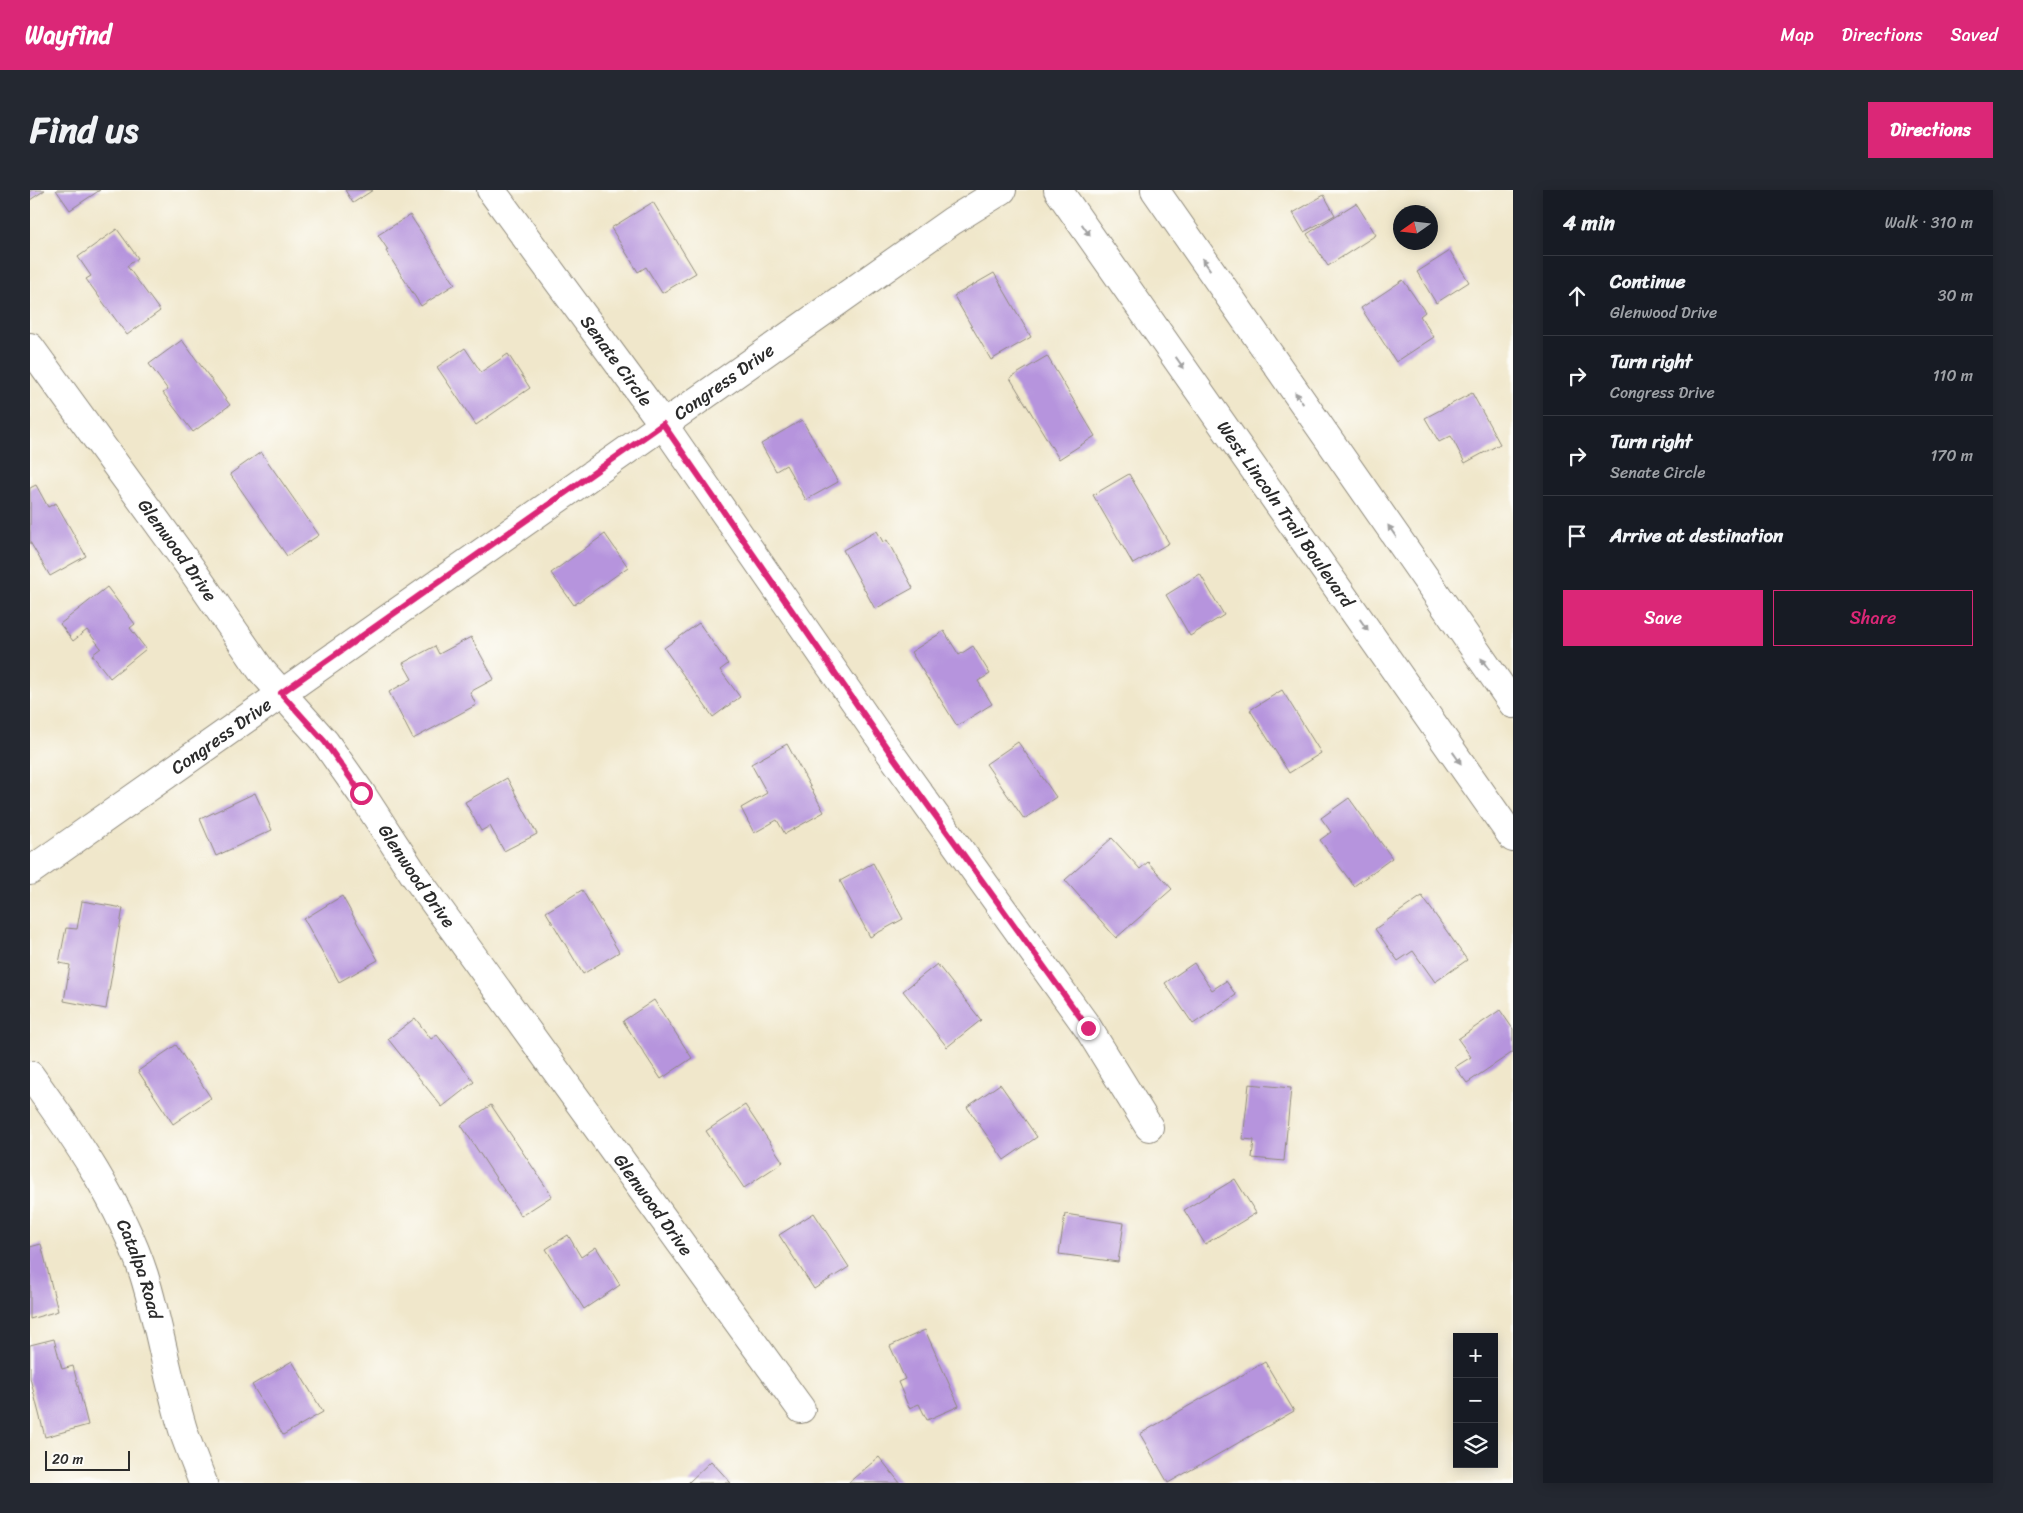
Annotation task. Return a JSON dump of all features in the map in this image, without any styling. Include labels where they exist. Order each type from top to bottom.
[{"type":"street","name":"Senate Circle","points":[[491,190],[663,424],[891,754],[1088,1028],[1149,1127]]},
{"type":"street","name":"Congress Drive","points":[[30,871],[663,424],[952,222],[1002,190]]},
{"type":"street","name":"West Lincoln Trail Boulevard","points":[[1058,190],[1513,838]]},
{"type":"street","points":[[1154,190],[1513,704]]},
{"type":"street","name":"Glenwood Drive","points":[[30,347],[190,567],[261,670],[325,742],[415,876],[801,1409]]},
{"type":"street","name":"Catalpa Road","points":[[30,1074],[87,1158],[109,1196],[128,1235],[144,1275],[184,1433],[202,1483]]},
{"type":"building","points":[[30,190],[45,190],[30,200]]},
{"type":"building","points":[[56,190],[100,190],[70,210]]},
{"type":"building","points":[[345,190],[373,190],[353,203]]},
{"type":"building","points":[[1324,195],[1335,215],[1304,232],[1293,213]]},
{"type":"building","points":[[653,202],[696,273],[662,293],[646,267],[638,272],[611,228]]},
{"type":"building","points":[[1356,203],[1376,235],[1328,266],[1307,234]]},
{"type":"building","points":[[410,215],[455,284],[421,306],[378,235]]},
{"type":"building","points":[[117,229],[138,258],[127,266],[160,311],[127,335],[86,279],[91,276],[78,257]]},
{"type":"building","points":[[1450,251],[1469,282],[1436,303],[1417,272]]},
{"type":"building","points":[[994,273],[1031,337],[991,360],[954,296]]},
{"type":"building","points":[[1403,280],[1425,312],[1420,316],[1434,337],[1396,362],[1361,308]]},
{"type":"building","points":[[182,340],[230,405],[193,432],[163,393],[168,390],[149,364]]},
{"type":"building","points":[[465,348],[481,372],[508,354],[530,388],[476,425],[437,367]]},
{"type":"building","points":[[1047,356],[1095,436],[1059,459],[1010,378]]},
{"type":"building","points":[[1472,393],[1500,444],[1465,463],[1451,436],[1439,442],[1425,418]]},
{"type":"building","points":[[802,420],[838,482],[806,500],[786,465],[776,471],[761,444]]},
{"type":"building","points":[[261,452],[319,535],[287,556],[230,474]]},
{"type":"building","points":[[1129,474],[1169,543],[1133,564],[1093,495]]},
{"type":"building","points":[[36,485],[48,507],[56,503],[86,556],[50,576],[30,542],[30,488]]},
{"type":"building","points":[[877,531],[883,542],[887,540],[913,588],[875,609],[843,550]]},
{"type":"building","points":[[605,534],[628,567],[574,605],[551,573]]},
{"type":"building","points":[[1200,574],[1224,615],[1190,636],[1166,595]]},
{"type":"building","points":[[107,587],[135,624],[130,628],[146,649],[110,678],[92,655],[101,648],[87,630],[73,641],[60,624]]},
{"type":"building","points":[[699,623],[728,664],[720,670],[740,697],[713,717],[664,648]]},
{"type":"building","points":[[944,631],[959,655],[973,646],[990,674],[978,681],[992,704],[957,726],[911,652]]},
{"type":"building","points":[[471,637],[494,679],[470,692],[476,705],[413,739],[389,692],[412,679],[403,663],[435,646],[439,654]]},
{"type":"building","points":[[1282,690],[1321,753],[1289,773],[1250,710]]},
{"type":"building","points":[[1018,742],[1056,797],[1024,819],[986,764]]},
{"type":"building","points":[[787,744],[824,812],[785,834],[777,820],[754,833],[741,808],[767,793],[751,764]]},
{"type":"building","points":[[507,778],[537,834],[504,851],[490,826],[481,831],[465,802]]},
{"type":"building","points":[[255,793],[272,830],[216,856],[200,819]]},
{"type":"building","points":[[1349,798],[1392,858],[1354,886],[1320,840],[1331,832],[1321,818]]},
{"type":"building","points":[[1112,838],[1140,869],[1148,862],[1172,889],[1116,938],[1065,880]]},
{"type":"building","points":[[873,863],[903,919],[870,937],[840,881]]},
{"type":"building","points":[[582,890],[619,952],[583,974],[546,912]]},
{"type":"building","points":[[342,896],[378,960],[339,982],[304,919]]},
{"type":"building","points":[[1422,896],[1467,960],[1435,982],[1413,951],[1398,961],[1375,929]]},
{"type":"building","points":[[82,901],[123,908],[106,1009],[64,1001],[70,965],[59,963],[66,928],[77,929]]},
{"type":"building","points":[[1194,963],[1212,990],[1226,981],[1236,995],[1193,1024],[1165,983]]},
{"type":"building","points":[[937,964],[981,1020],[947,1047],[903,991]]},
{"type":"building","points":[[654,1000],[692,1058],[661,1079],[623,1021]]},
{"type":"building","points":[[1500,1010],[1513,1029],[1513,1052],[1467,1083],[1455,1067],[1471,1057],[1458,1039]]},
{"type":"building","points":[[415,1018],[431,1039],[437,1035],[474,1082],[442,1107],[388,1039]]},
{"type":"building","points":[[176,1045],[211,1098],[173,1124],[138,1071]]},
{"type":"building","points":[[1000,1084],[1037,1137],[1004,1160],[967,1107]]},
{"type":"building","points":[[1249,1084],[1291,1088],[1284,1161],[1252,1158],[1254,1140],[1243,1139]]},
{"type":"building","points":[[491,1105],[552,1196],[521,1216],[461,1125]]},
{"type":"building","points":[[745,1105],[783,1162],[744,1188],[706,1131]]},
{"type":"building","points":[[1235,1179],[1256,1213],[1205,1244],[1184,1210]]},
{"type":"building","points":[[814,1213],[849,1267],[814,1289],[779,1235]]},
{"type":"building","points":[[1065,1214],[1124,1223],[1118,1262],[1059,1254]]},
{"type":"building","points":[[568,1235],[581,1257],[596,1247],[620,1285],[584,1309],[546,1249]]},
{"type":"building","points":[[41,1244],[58,1311],[30,1319],[30,1247]]},
{"type":"building","points":[[925,1330],[959,1406],[927,1420],[919,1404],[909,1408],[898,1382],[905,1379],[890,1346]]},
{"type":"building","points":[[54,1339],[62,1369],[73,1366],[88,1425],[45,1437],[30,1378],[30,1345]]},
{"type":"building","points":[[292,1361],[323,1412],[283,1435],[252,1385]]},
{"type":"building","points":[[1265,1362],[1294,1411],[1168,1483],[1140,1434]]},
{"type":"building","points":[[879,1457],[900,1483],[848,1483]]},
{"type":"building","points":[[711,1461],[731,1483],[688,1483]]},
{"type":"route","points":[[361,793],[325,742],[281,693],[663,424],[891,754],[1088,1028]]}]
